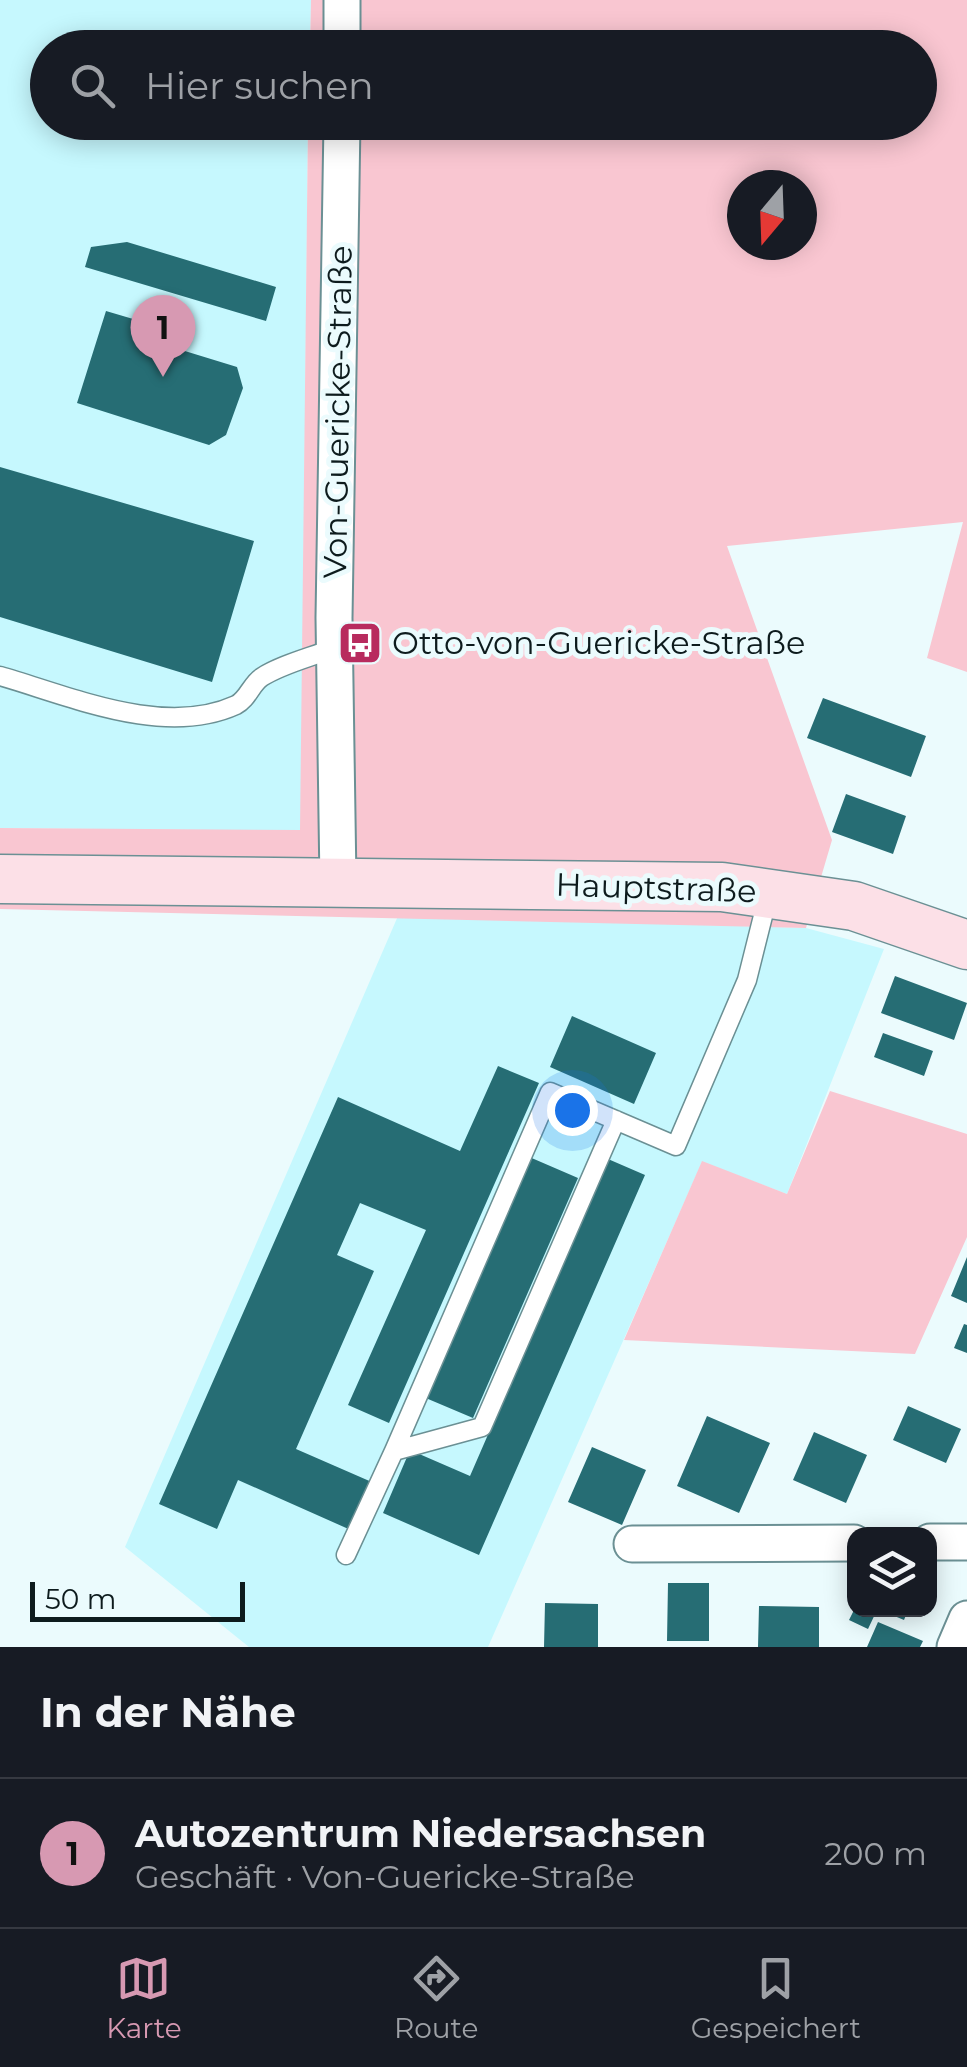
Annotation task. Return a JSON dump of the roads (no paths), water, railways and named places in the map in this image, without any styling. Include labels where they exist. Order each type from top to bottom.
[{"type":"main road","name":"Hauptstraße","points":[[0,879],[769,890],[854,906],[967,945]]},
{"type":"street","points":[[342,0],[342,30]]},
{"type":"street","name":"Von-Guericke-Straße","points":[[338,882],[334,648],[342,140]]},
{"type":"street","points":[[937,1542],[967,1542]]},
{"type":"street","points":[[632,1544],[847,1543]]},
{"type":"street","points":[[954,1647],[967,1618]]},
{"type":"lane","points":[[0,676],[114,709],[174,716],[216,712],[241,702],[260,678],[334,648]]},
{"type":"lane","points":[[346,1555],[550,1092],[676,1146],[747,980],[769,890]]},
{"type":"lane","points":[[394,1451],[482,1428],[616,1120]]},
{"type":"place","name":"Autozentrum Niedersachsen","points":[[163,377]]},
{"type":"place","name":"Otto-von-Guericke-Straße","points":[[360,643]]}]
